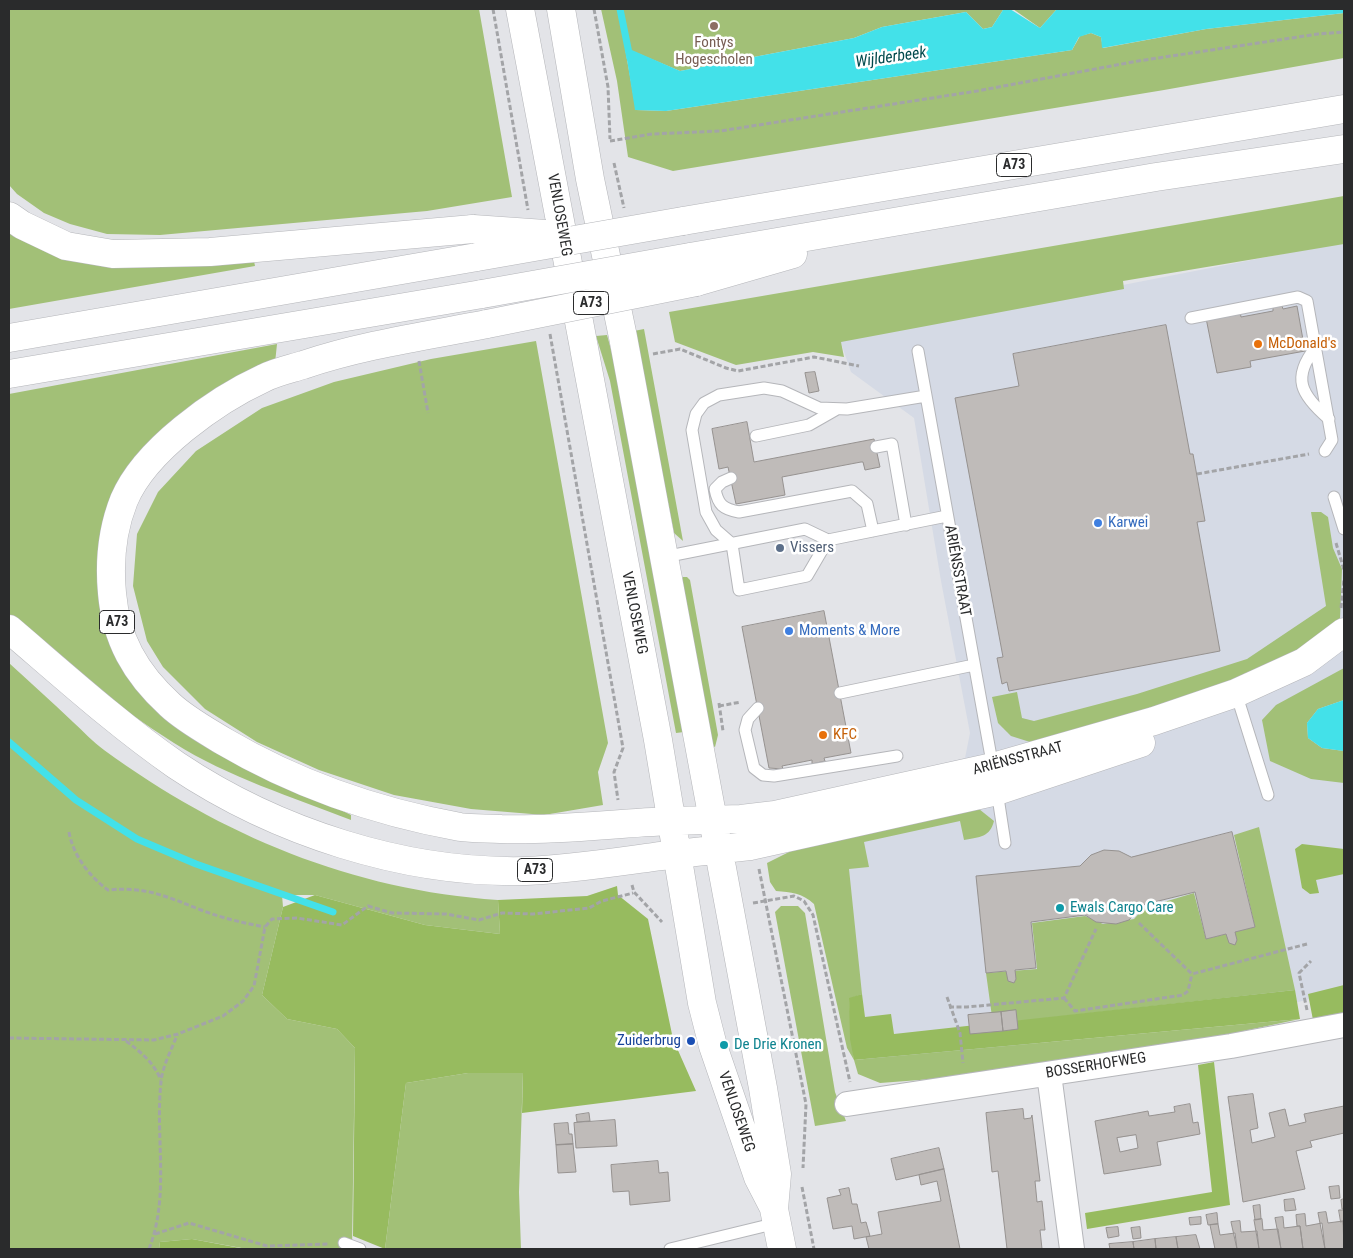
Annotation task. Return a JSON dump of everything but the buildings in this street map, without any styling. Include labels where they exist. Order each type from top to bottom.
[{"type":"main road","name":"VENLOSEWEG","points":[[520,9],[672,821],[695,964],[713,1046],[758,1178],[776,1216]]},
{"type":"main road","name":"VENLOSEWEG","points":[[561,9],[590,179],[625,347],[777,1174],[776,1216],[782,1249]]},
{"type":"main road","name":"A73","points":[[9,338],[683,220],[1344,109]]},
{"type":"main road","name":"A73","points":[[672,821],[622,823],[546,831],[463,827],[402,814],[337,795],[282,774],[250,756],[206,730],[171,706],[146,680],[119,635],[111,577],[113,537],[125,498],[149,463],[181,430],[210,409],[264,378],[337,354],[487,324],[693,270],[926,216],[1146,179],[1344,149]]},
{"type":"main road","name":"A73","points":[[9,216],[22,226],[66,246],[113,254],[210,252],[473,229],[587,237]]},
{"type":"main road","name":"A73","points":[[9,374],[482,294],[693,270]]},
{"type":"main road","name":"ARIËNSSTRAAT","points":[[1238,700],[1304,662],[1343,622]]},
{"type":"main road","name":"A73","points":[[9,629],[127,729],[177,765],[229,797],[284,823],[344,843],[403,859],[464,868],[526,871],[586,866],[677,854]]},
{"type":"main road","name":"ARIËNSSTRAAT","points":[[672,821],[713,820],[777,827],[995,779],[1159,737],[1344,654]]},
{"type":"main road","name":"ARIËNSSTRAAT","points":[[677,854],[750,846],[777,827]]},
{"type":"street","name":"BOSSERHOFWEG","points":[[851,1103],[1050,1074],[1344,1025]]},
{"type":"street","points":[[1050,1074],[1072,1249]]},
{"type":"lane","points":[[1191,318],[1298,297],[1304,298],[1307,301],[1332,440],[1325,451]]},
{"type":"lane","points":[[1316,347],[1302,368],[1303,391],[1310,403],[1328,419]]},
{"type":"lane","name":"ARIÉNSSTRAAT","points":[[918,351],[1005,844]]},
{"type":"lane","points":[[828,540],[807,576],[739,590],[732,544],[716,530],[706,512],[692,430],[696,414],[704,402],[719,395],[764,388],[782,391],[819,408],[848,409],[926,396]]},
{"type":"lane","points":[[756,436],[809,425],[837,408]]},
{"type":"lane","points":[[876,447],[892,444],[906,524]]},
{"type":"lane","points":[[731,478],[722,482],[715,489],[717,502],[725,509],[739,512],[852,491],[867,504],[873,531]]},
{"type":"lane","points":[[1334,497],[1344,529]]},
{"type":"lane","points":[[664,557],[805,529],[828,540],[948,516]]},
{"type":"lane","points":[[840,693],[974,665]]},
{"type":"lane","points":[[1238,700],[1268,795]]},
{"type":"lane","points":[[758,708],[748,719],[745,730],[754,768],[763,776],[774,776],[897,756]]},
{"type":"lane","points":[[670,1249],[776,1216]]},
{"type":"lane","points":[[344,1243],[360,1249]]},
{"type":"path","points":[[493,9],[528,213]]},
{"type":"path","points":[[594,9],[608,87],[612,150]]},
{"type":"path","points":[[610,142],[652,134],[720,131],[977,91],[1138,61],[1318,34],[1344,32]]},
{"type":"path","points":[[614,159],[624,212]]},
{"type":"path","points":[[549,330],[623,748],[614,772],[622,823]]},
{"type":"path","points":[[651,344],[655,363]]},
{"type":"path","points":[[653,354],[680,349],[738,370],[814,357],[860,366]]},
{"type":"path","points":[[420,372],[428,413]]},
{"type":"path","points":[[1197,474],[1325,451]]},
{"type":"path","points":[[1343,622],[1340,606],[1344,579]]},
{"type":"path","points":[[717,696],[723,737]]},
{"type":"path","points":[[69,832],[72,847],[94,880],[108,890],[128,888],[148,890],[239,922],[265,927]]},
{"type":"path","points":[[750,846],[761,876],[806,1104],[802,1187],[814,1249]]},
{"type":"path","points":[[628,860],[634,892],[662,919],[664,929]]},
{"type":"path","points":[[9,1038],[154,1040],[178,1034],[223,1016],[242,1001],[254,986],[265,927],[272,920],[297,918],[342,925],[368,906],[392,913],[446,914],[479,920],[502,913],[533,914],[589,908],[602,901],[634,892]]},
{"type":"path","points":[[766,900],[794,896],[804,901],[813,915],[851,1103]]},
{"type":"path","points":[[1139,923],[1192,974]]},
{"type":"path","points":[[1064,998],[1096,928]]},
{"type":"path","points":[[1192,974],[1307,944]]},
{"type":"path","points":[[1310,961],[1299,973],[1311,1031]]},
{"type":"path","points":[[1064,998],[1075,1012],[1183,995],[1188,991],[1192,974]]},
{"type":"path","points":[[947,997],[960,1034],[966,1086]]},
{"type":"path","points":[[950,1007],[1064,998]]},
{"type":"path","points":[[148,1249],[155,1234],[161,1191],[161,1080],[178,1034]]},
{"type":"path","points":[[126,1041],[144,1054],[154,1066],[161,1080]]},
{"type":"path","points":[[155,1234],[189,1223],[267,1246],[344,1243]]},
{"type":"shaded area","points":[[1344,242],[1344,990],[1283,1006],[867,1069],[825,908],[760,804],[791,801],[965,758],[970,733],[941,581],[914,418],[851,372],[840,340]]},
{"type":"green space","points":[[9,9],[479,9],[512,197],[427,211],[160,235],[107,234],[70,224],[44,213],[17,194],[9,185]]},
{"type":"green space","points":[[601,9],[1010,9],[1003,10],[992,27],[983,29],[966,12],[882,27],[854,38],[680,71],[625,48],[636,110],[666,111],[1072,50],[1080,36],[1091,33],[1101,37],[1103,48],[1206,29],[1344,13],[1344,58],[1164,90],[673,171],[628,157],[617,81]]},
{"type":"green space","points":[[1013,9],[1057,9],[1040,28]]},
{"type":"green space","points":[[1344,196],[1344,244],[1123,281],[1124,289],[841,342],[844,357],[813,352],[736,365],[675,342],[669,312]]},
{"type":"green space","points":[[9,229],[253,256],[255,266],[9,309]]},
{"type":"green space","points":[[644,329],[683,541],[674,533],[634,331]]},
{"type":"green space","points":[[607,335],[619,378],[684,732],[676,733],[610,381],[596,336]]},
{"type":"green space","points":[[536,341],[608,743],[598,772],[603,805],[544,815],[471,809],[394,795],[319,770],[257,742],[205,709],[163,667],[147,641],[133,586],[137,534],[158,492],[196,451],[262,408],[334,382],[431,359]]},
{"type":"green space","points":[[277,344],[275,363],[115,500],[114,650],[274,778],[351,815],[351,820],[238,776],[174,743],[110,698],[9,616],[9,394]]},
{"type":"green space","points":[[1311,512],[1321,512],[1328,517],[1333,548],[1342,569],[1340,619],[1299,655],[1111,726],[1030,742],[1011,736],[998,723],[992,697],[1017,692],[1022,718],[1034,721],[1137,694],[1247,659],[1326,606]]},
{"type":"green space","points":[[683,577],[687,577],[690,580],[718,735],[715,747],[713,746],[681,580]]},
{"type":"green space","points":[[9,663],[104,750],[149,781],[242,833],[291,854],[340,871],[391,884],[444,894],[498,900],[500,934],[425,925],[315,895],[282,895],[283,907],[262,995],[287,1019],[337,1029],[355,1048],[352,1249],[247,1249],[192,1239],[160,1242],[159,1249],[9,1249]]},
{"type":"green space","points":[[1344,668],[1344,700],[1318,709],[1307,723],[1308,738],[1322,748],[1344,751],[1344,783],[1311,779],[1270,761],[1262,720],[1276,705]]},
{"type":"green space","points":[[979,809],[994,821],[990,830],[984,835],[964,840],[960,821],[864,842],[869,867],[849,869],[862,994],[849,999],[854,1060],[847,1048],[814,904],[805,897],[776,891],[770,882],[767,863],[793,850]]},
{"type":"green space","points":[[1259,827],[1295,990],[993,1024],[986,973],[1037,969],[1032,923],[1085,916],[1103,924],[1134,919],[1144,908],[1194,893],[1206,939],[1255,927],[1234,835]]},
{"type":"green space","points":[[1302,844],[1344,849],[1344,874],[1316,880],[1319,893],[1310,894],[1302,888],[1295,849]]},
{"type":"green space","points":[[617,886],[618,895],[648,919],[673,1039],[696,1091],[522,1113],[523,1073],[468,1073],[406,1083],[385,1249],[353,1236],[355,1048],[337,1029],[287,1019],[262,995],[283,907],[315,895],[425,925],[500,934],[498,900],[587,896]]},
{"type":"green space","points":[[781,906],[798,906],[805,913],[835,1092],[846,1121],[815,1126],[775,912]]},
{"type":"green space","points":[[1344,985],[1344,1015],[1313,1020],[1308,994]]},
{"type":"green space","points":[[1295,990],[1300,1019],[854,1060],[850,1039],[849,998],[862,994],[865,1017],[891,1014],[894,1034]]},
{"type":"green space","points":[[1300,1019],[1206,1039],[946,1078],[880,1083],[858,1074],[854,1060]]},
{"type":"green space","points":[[1214,1062],[1230,1205],[1087,1229],[1085,1213],[1212,1192],[1198,1065]]},
{"type":"green space","points":[[468,1073],[523,1073],[519,1192],[521,1249],[385,1249],[406,1083]]},
{"type":"green space","points":[[192,1239],[247,1249],[159,1249],[160,1242]]},
{"type":"water","points":[[1010,9],[1040,28],[1057,9],[1344,9],[1344,13],[1206,29],[1102,48],[1101,37],[1091,33],[1079,37],[1072,50],[666,111],[635,110],[625,47],[680,71],[854,38],[882,27],[966,12],[983,29],[992,27],[1003,10]]},
{"type":"water","points":[[1344,700],[1344,751],[1322,748],[1308,738],[1307,723],[1318,709]]},
{"type":"waterway","name":"Wijlderbeek","points":[[620,9],[630,58]]},
{"type":"waterway","points":[[9,742],[76,800],[137,839],[196,864],[333,912]]},
{"type":"place","name":"Fontys Hogescholen","points":[[714,26]]},
{"type":"place","name":"McDonald's","points":[[1258,344]]},
{"type":"place","name":"Karwei","points":[[1098,523]]},
{"type":"place","name":"Vissers","points":[[780,548]]},
{"type":"place","name":"Moments & More","points":[[789,631]]},
{"type":"place","name":"KFC","points":[[823,735]]},
{"type":"place","name":"Ewals Cargo Care","points":[[1060,908]]},
{"type":"place","name":"Zuiderbrug","points":[[691,1041]]},
{"type":"place","name":"De Drie Kronen","points":[[724,1045]]}]
